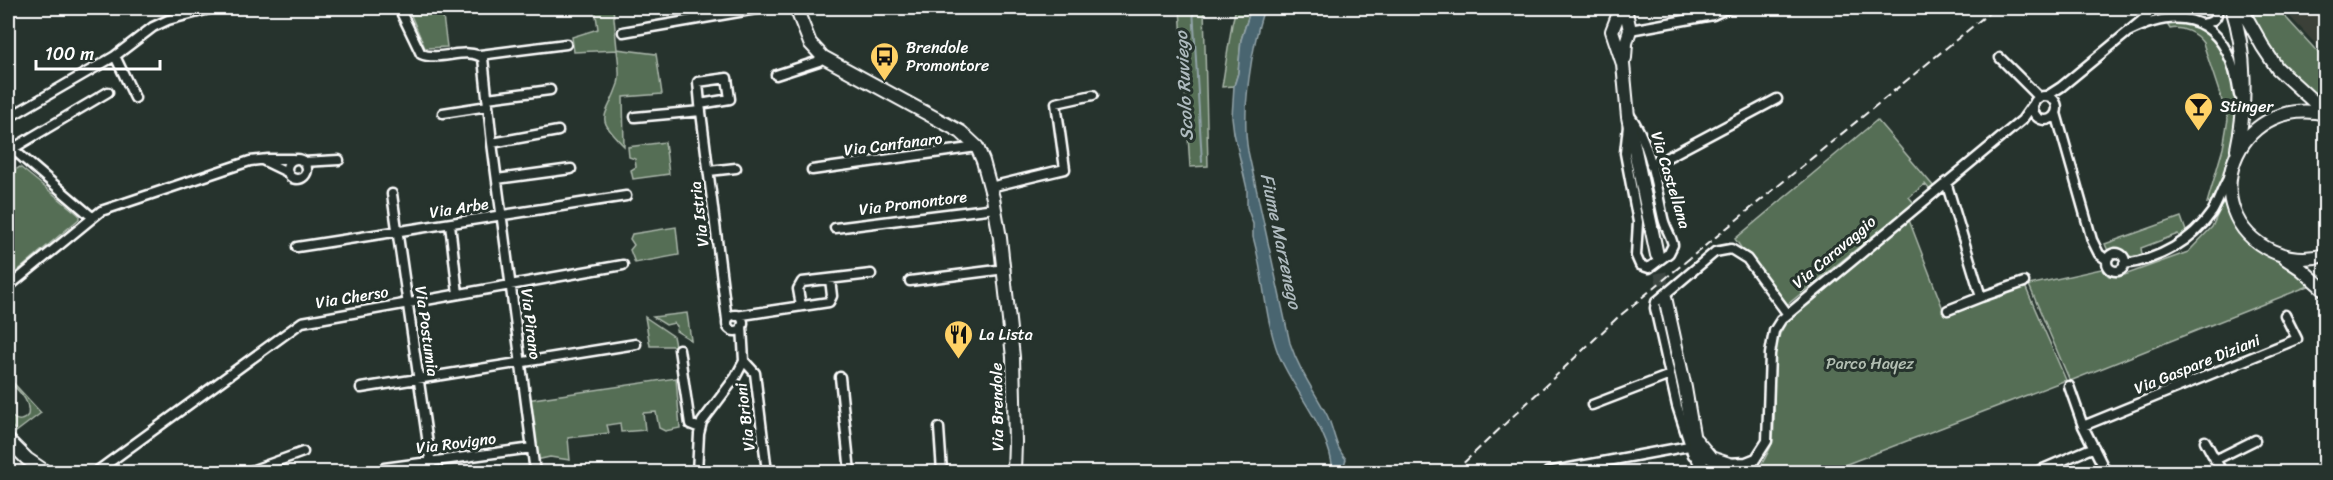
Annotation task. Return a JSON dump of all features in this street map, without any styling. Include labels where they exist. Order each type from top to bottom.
[{"type":"street","points":[[8,118],[116,56],[153,27],[168,20],[213,8]]},
{"type":"street","points":[[399,8],[421,54],[431,56],[480,55],[566,44]]},
{"type":"street","points":[[623,32],[762,8]]},
{"type":"street","points":[[796,8],[810,43],[823,57],[961,132],[977,147]]},
{"type":"street","name":"Via Castellana","points":[[1623,8],[1628,30],[1623,64]]},
{"type":"street","name":"Via Castellana","points":[[1623,8],[1614,31],[1623,64],[1628,114],[1657,255]]},
{"type":"street","points":[[1614,31],[1621,39],[1628,30],[1713,15],[1728,8]]},
{"type":"street","name":"Via Caravaggio","points":[[1747,472],[1765,446],[1768,436],[1772,337],[1777,325],[1787,313],[2022,120],[2032,106],[2060,88],[2157,8]]},
{"type":"street","points":[[2201,24],[2209,23],[2216,18],[2217,8]]},
{"type":"street","points":[[2124,264],[2157,256],[2180,244],[2191,235],[2214,208],[2230,174],[2235,157],[2241,111],[2243,62],[2239,31],[2232,8]]},
{"type":"street","points":[[2241,8],[2277,68],[2325,114]]},
{"type":"street","name":"Via Caravaggio","points":[[2128,32],[2161,17],[2179,17],[2201,24],[2217,37],[2228,51],[2236,74],[2241,111]]},
{"type":"street","name":"Via Pirano","points":[[480,55],[483,58],[535,472]]},
{"type":"street","points":[[116,56],[135,98]]},
{"type":"street","points":[[776,75],[819,61],[823,57]]},
{"type":"street","points":[[2000,58],[2047,98]]},
{"type":"street","points":[[443,113],[550,90]]},
{"type":"street","points":[[92,217],[10,147],[108,92]]},
{"type":"street","points":[[990,187],[1065,169],[1056,103],[1093,95]]},
{"type":"street","name":"Via Caravaggio","points":[[2022,120],[2036,117],[2047,120],[2056,113],[2047,98]]},
{"type":"street","points":[[1651,166],[1777,99]]},
{"type":"street","points":[[2032,106],[2036,117]]},
{"type":"street","name":"Via Istria","points":[[635,117],[701,107],[727,320]]},
{"type":"street","points":[[2235,157],[2250,134],[2272,118],[2299,111],[2325,114]]},
{"type":"street","points":[[2056,113],[2092,240],[2099,254],[2107,260],[2109,268],[2114,271],[2122,268],[2124,264],[2124,258],[2118,253],[2112,253],[2107,260]]},
{"type":"street","name":"Via Castellana","points":[[1628,114],[1639,129],[1651,166],[1664,223],[1673,245],[1666,255],[1652,267],[1647,268],[1640,265],[1636,256],[1638,222],[1625,153],[1628,114]]},
{"type":"street","points":[[492,143],[558,131]]},
{"type":"street","name":"Via Canfanaro","points":[[812,170],[977,147]]},
{"type":"street","name":"Via Brendole","points":[[977,147],[995,208],[1005,269],[1013,357],[1014,472]]},
{"type":"street","points":[[287,172],[288,165],[293,159]]},
{"type":"street","points":[[262,160],[287,172],[291,177],[301,178],[307,169],[303,162]]},
{"type":"street","points":[[8,287],[92,217],[111,207],[250,161],[339,160]]},
{"type":"street","points":[[709,171],[736,168]]},
{"type":"street","points":[[497,179],[571,169]]},
{"type":"street","points":[[2230,174],[2232,201],[2239,220],[2260,244],[2300,268],[2325,291]]},
{"type":"street","points":[[1946,182],[1981,297]]},
{"type":"street","name":"Via Postumia","points":[[392,195],[432,472]]},
{"type":"street","name":"Via Arbe","points":[[297,247],[626,196]]},
{"type":"street","name":"Via Promontore","points":[[835,228],[995,208]]},
{"type":"street","points":[[450,224],[458,294]]},
{"type":"street","points":[[1756,458],[1746,462],[1725,463],[1705,470],[1692,441],[1670,375],[1655,308],[1656,302],[1718,250],[1731,249],[1742,254],[1787,313]]},
{"type":"street","points":[[2279,254],[2301,258],[2325,255]]},
{"type":"street","name":"Via Cherso","points":[[96,472],[302,322],[623,265]]},
{"type":"street","points":[[910,281],[1005,269]]},
{"type":"street","points":[[801,306],[798,289],[800,285],[871,274]]},
{"type":"street","points":[[742,326],[737,331],[732,331],[727,325],[727,320],[731,316],[830,301],[832,297],[830,279]]},
{"type":"street","points":[[1948,310],[2024,282]]},
{"type":"street","points":[[1665,297],[1692,441],[1707,455],[1735,467],[1739,472]]},
{"type":"street","name":"Via Gaspare Diziani","points":[[2083,426],[2297,339],[2285,315]]},
{"type":"street","points":[[697,472],[700,428],[704,419],[735,378],[744,361],[741,318],[736,316]]},
{"type":"street","points":[[361,388],[636,344]]},
{"type":"street","points":[[679,349],[690,424],[700,428]]},
{"type":"street","name":"Via Brioni","points":[[744,361],[755,374],[767,472]]},
{"type":"street","points":[[1592,405],[1670,375]]},
{"type":"street","points":[[840,377],[850,472]]},
{"type":"street","points":[[2069,386],[2083,426],[2106,472]]},
{"type":"street","points":[[939,428],[942,472]]},
{"type":"street","points":[[8,440],[21,454],[46,472]]},
{"type":"street","points":[[2215,460],[2255,440]]},
{"type":"street","points":[[1548,472],[1692,441]]},
{"type":"street","points":[[2205,441],[2222,472]]},
{"type":"street","points":[[2036,472],[2094,447]]},
{"type":"street","name":"Via Rovigno","points":[[384,468],[532,448]]},
{"type":"street","points":[[8,451],[21,454]]},
{"type":"street","points":[[248,472],[303,452]]},
{"type":"shaded area","points":[[2282,8],[2325,8],[2325,54]]},
{"type":"green space","points":[[595,8],[613,8],[617,49],[656,54],[662,94],[623,97],[624,146],[605,122],[606,111],[619,80],[617,50],[574,52],[572,37],[598,29]]},
{"type":"green space","points":[[1180,8],[1204,8],[1208,166],[1190,167]]},
{"type":"green space","points":[[1236,8],[1251,8],[1241,40],[1238,73],[1234,86],[1222,87],[1232,24]]},
{"type":"green space","points":[[2249,8],[2277,8],[2325,60],[2325,103],[2298,82],[2280,61]]},
{"type":"green space","points":[[442,9],[447,47],[425,48],[410,13]]},
{"type":"green space","points":[[2167,24],[2191,26],[2205,34],[2216,45],[2224,59],[2234,92],[2236,109],[2232,143],[2213,202],[2207,203],[2223,148],[2228,119],[2203,43],[2188,31],[2170,29]]},
{"type":"green space","points":[[1877,120],[1934,187],[1930,190],[1925,184],[1909,197],[1914,203],[1783,308],[1735,239]]},
{"type":"green space","points":[[665,142],[669,174],[633,179],[631,170],[636,167],[635,159],[629,157],[628,147]]},
{"type":"green space","points":[[20,167],[79,215],[79,219],[8,279],[8,175]]},
{"type":"green space","points":[[2225,198],[2234,223],[2243,237],[2311,285],[2070,381],[2029,285],[2101,269],[2109,276],[2119,277],[2188,252],[2212,227]]},
{"type":"green space","points":[[2181,217],[2187,234],[2180,238],[2178,234],[2141,248],[2142,254],[2138,256],[2130,256],[2118,249],[2108,251],[2105,244]]},
{"type":"green space","name":"Parco Hayez","points":[[1909,220],[1945,314],[2025,286],[2066,380],[1826,472],[1757,472],[1772,443],[1774,361],[1776,345],[1782,330],[1791,316]]},
{"type":"green space","points":[[676,227],[679,255],[635,263],[630,250],[634,245],[630,239],[632,234]]},
{"type":"green space","points":[[687,313],[691,340],[676,331],[677,326],[674,323],[666,325],[653,317]]},
{"type":"green space","points":[[645,317],[673,336],[675,346],[650,346]]},
{"type":"green space","points":[[8,377],[41,413],[16,432],[8,421],[8,416],[10,419],[12,417],[22,420],[28,415],[28,405]]},
{"type":"green space","points":[[676,378],[680,428],[665,431],[659,428],[656,412],[643,413],[645,430],[621,432],[620,423],[607,425],[609,433],[568,438],[570,460],[550,457],[536,460],[527,400]]},
{"type":"water","points":[[1251,8],[1264,8],[1255,41],[1249,79],[1246,117],[1248,151],[1290,343],[1302,371],[1327,415],[1339,449],[1346,459],[1345,472],[1333,472],[1325,440],[1285,368],[1273,339],[1232,117],[1241,40]]},
{"type":"waterway","name":"Scolo Ruviego","points":[[1193,8],[1202,162]]},
{"type":"tunnel","points":[[1657,255],[1665,297]]},
{"type":"railway","points":[[1454,472],[1617,318],[1995,8]]},
{"type":"place","name":"Brendole Promontore","points":[[885,82]]},
{"type":"place","name":"Stinger","points":[[2199,132]]},
{"type":"place","name":"La Lista","points":[[958,360]]},
{"type":"water label","name":"Fiume Marzenego","points":[[1281,241]]}]
